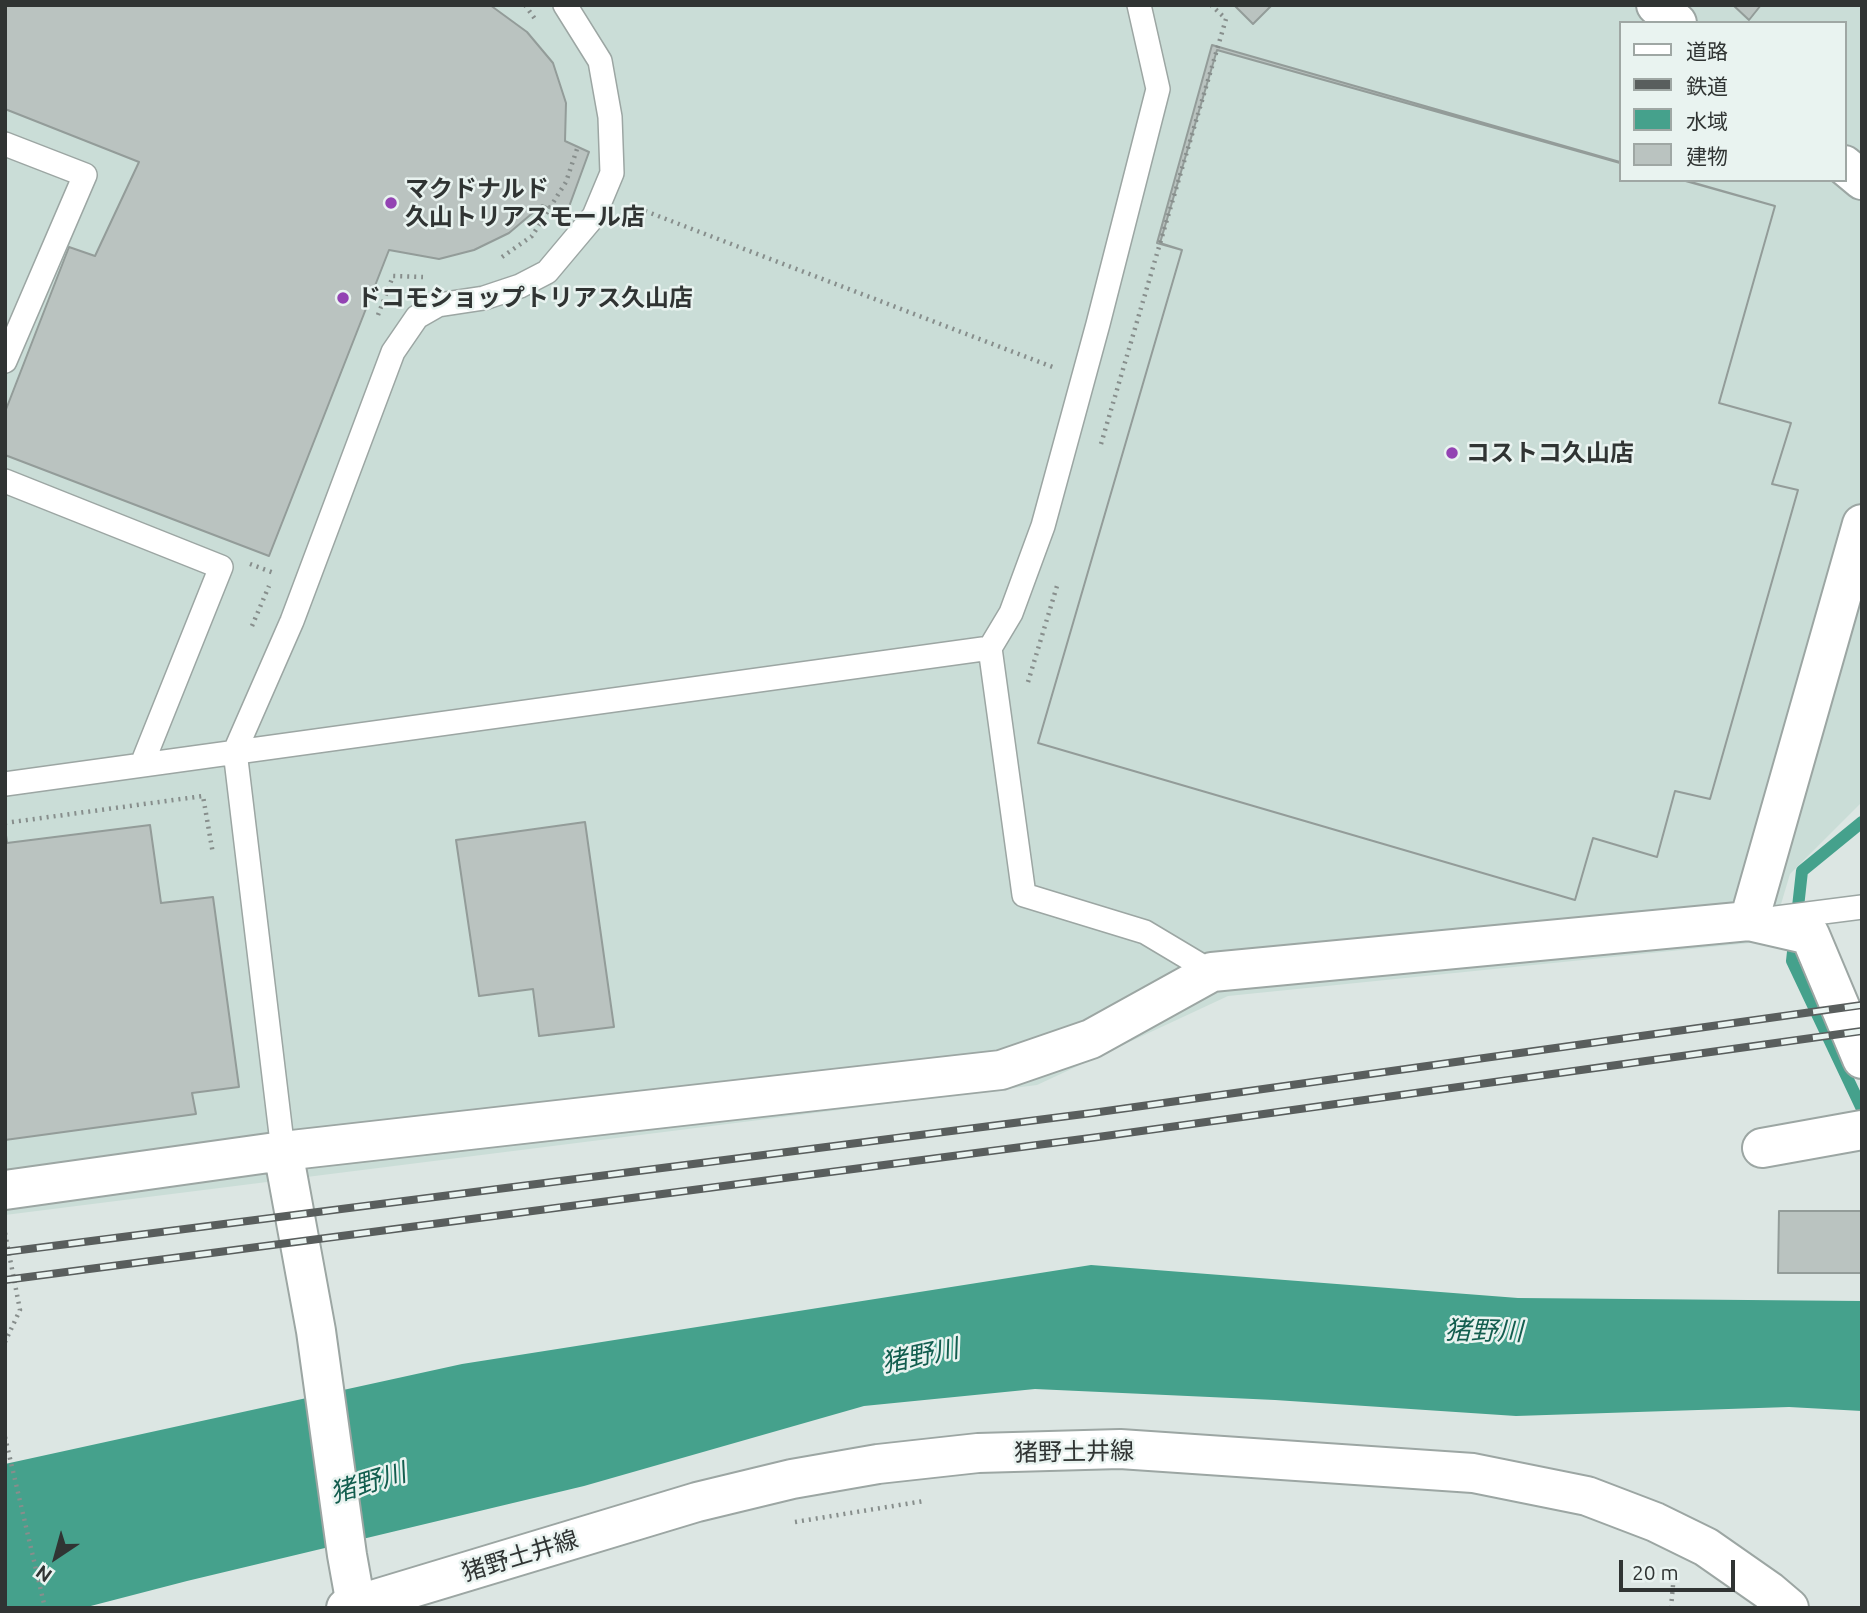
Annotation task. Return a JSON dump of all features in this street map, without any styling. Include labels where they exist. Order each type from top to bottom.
[{"type":"street","points":[[1656,5],[1675,21]]},
{"type":"street","points":[[1846,167],[1862,180]]},
{"type":"street","points":[[1749,921],[1862,524]]},
{"type":"street","points":[[5,1189],[283,1151],[1001,1070],[1091,1039],[1212,972],[1749,921],[1810,935],[1862,1059]]},
{"type":"street","points":[[1762,1147],[1862,1129]]},
{"type":"street","points":[[283,1151],[316,1331],[347,1555],[351,1606]]},
{"type":"street","name":"猪野土井線","points":[[351,1606],[697,1502],[792,1479],[878,1464],[978,1453],[1120,1449],[1473,1473],[1587,1496],[1655,1522],[1706,1548],[1789,1608]]},
{"type":"lane","points":[[283,1151],[235,751],[292,621],[393,352],[417,317],[438,305],[484,298],[520,286],[547,272],[594,216],[612,173],[610,117],[600,61],[565,5]]},
{"type":"lane","points":[[1139,5],[1158,89],[1043,526],[1011,613],[990,648],[1024,895],[1145,932],[1212,972]]},
{"type":"lane","points":[[5,144],[85,175],[5,361]]},
{"type":"lane","points":[[5,481],[221,567],[142,764]]},
{"type":"lane","points":[[5,784],[990,648]]},
{"type":"lane","points":[[1749,921],[1862,907]]},
{"type":"path","points":[[525,5],[537,22]]},
{"type":"path","points":[[499,260],[532,236],[566,182],[579,144]]},
{"type":"path","points":[[632,205],[1062,371]]},
{"type":"path","points":[[393,276],[425,277]]},
{"type":"path","points":[[5,823],[203,796],[215,865]]},
{"type":"path","points":[[5,1233],[20,1310],[5,1342]]},
{"type":"path","points":[[5,1437],[45,1608]]},
{"type":"path","points":[[793,1522],[928,1501]]},
{"type":"path","points":[[1671,1608],[1675,1564]]},
{"type":"shaded area","points":[[5,5],[1862,5],[1862,802],[1790,874],[1770,941],[1228,996],[1037,1085],[5,1215]]},
{"type":"water","name":"猪野川","points":[[1091,1265],[1518,1298],[1862,1301],[1862,1411],[1789,1407],[1516,1416],[1275,1400],[1035,1389],[864,1406],[584,1486],[83,1608],[5,1608],[5,1464],[462,1364]]},
{"type":"building","points":[[5,5],[490,5],[527,32],[553,63],[566,103],[565,141],[589,152],[566,215],[542,205],[509,233],[474,250],[439,259],[389,250],[269,556],[5,455],[5,412],[69,247],[95,256],[139,162],[5,109]]},
{"type":"building","points":[[1234,5],[1272,5],[1253,24]]},
{"type":"building","points":[[1733,5],[1761,5],[1749,20]]},
{"type":"building","name":"コストコ久山店","points":[[1212,45],[1618,161],[1618,182],[1691,182],[1775,206],[1719,403],[1791,423],[1772,484],[1798,490],[1710,799],[1675,791],[1657,857],[1593,838],[1575,900],[1038,743],[1182,250],[1157,243]]},
{"type":"building","name":"コストコ久山店","points":[[1217,50],[1618,162],[1618,182],[1689,182],[1775,206],[1719,403],[1791,423],[1772,484],[1798,490],[1710,799],[1675,791],[1657,857],[1593,838],[1575,900],[1038,743],[1182,250],[1160,243]]},
{"type":"building","points":[[585,822],[614,1027],[539,1036],[533,989],[479,996],[456,840]]},
{"type":"building","points":[[150,825],[161,903],[213,897],[239,1087],[192,1093],[196,1114],[5,1140],[5,828],[7,843]]},
{"type":"building","points":[[1779,1211],[1862,1211],[1862,1273],[1778,1273]]},
{"type":"waterway","points":[[1862,822],[1802,871],[1792,961],[1862,1109]]},
{"type":"railway","points":[[5,1252],[1092,1113],[1862,1005]]},
{"type":"railway","points":[[5,1280],[1098,1137],[1862,1031]]},
{"type":"place","name":"マクドナルド 久山トリアスモール店","points":[[391,203]]},
{"type":"place","name":"ドコモショップトリアス久山店","points":[[343,298]]},
{"type":"place","name":"コストコ久山店","points":[[1452,453]]}]
